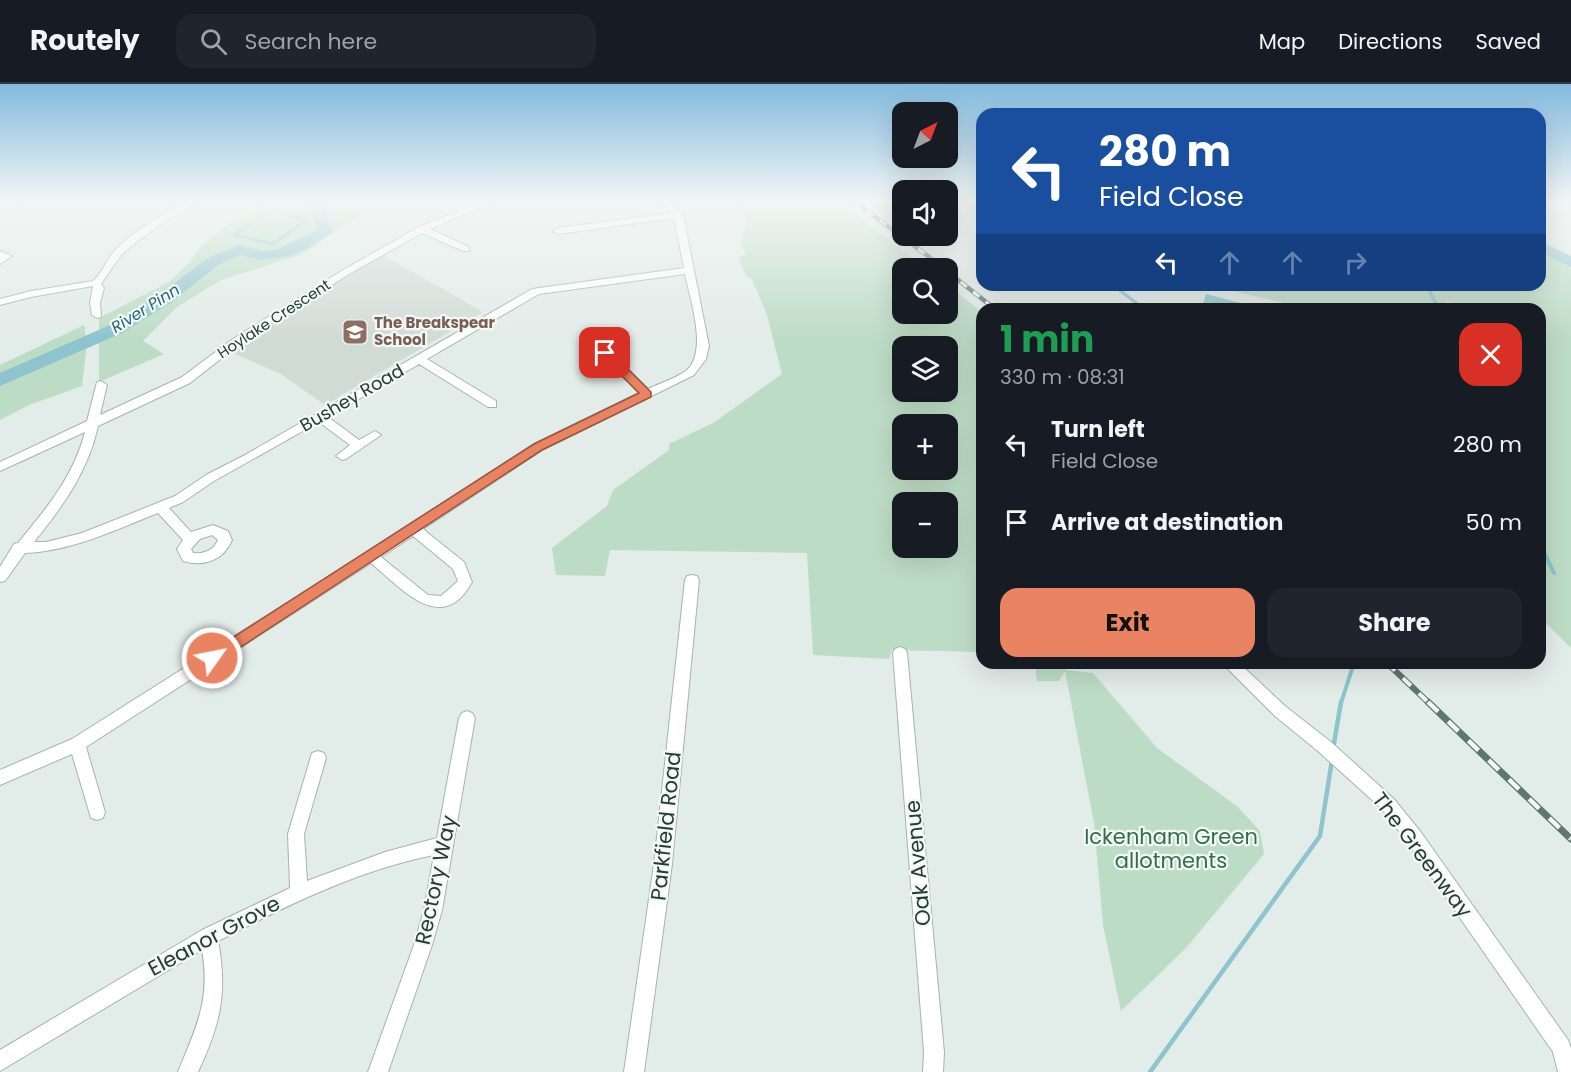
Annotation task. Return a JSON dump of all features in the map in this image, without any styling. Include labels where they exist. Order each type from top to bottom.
[{"type":"street","points":[[0,302],[31,294],[96,283],[101,280],[116,256],[125,247]]},
{"type":"street","name":"Hoylake Crescent","points":[[0,467],[186,380],[237,341],[390,247]]},
{"type":"street","points":[[462,247],[466,249]]},
{"type":"street","points":[[0,777],[77,744],[538,447],[690,373],[701,359],[704,346],[685,247]]},
{"type":"street","points":[[0,254],[7,256],[0,261]]},
{"type":"street","name":"Bushey Road","points":[[20,548],[46,547],[85,537],[179,499],[210,478],[536,291],[690,270]]},
{"type":"street","points":[[96,283],[99,288],[95,303],[97,315]]},
{"type":"street","points":[[605,353],[647,394]]},
{"type":"street","points":[[420,359],[492,404]]},
{"type":"street","points":[[0,577],[69,487],[80,467],[101,385]]},
{"type":"street","points":[[320,416],[358,445]]},
{"type":"street","points":[[342,456],[375,435]]},
{"type":"street","points":[[159,507],[190,539]]},
{"type":"street","points":[[371,556],[425,600],[443,602],[456,593],[465,582],[459,566],[414,529]]},
{"type":"street","name":"Parkfield Road","points":[[634,1072],[663,864],[692,580]]},
{"type":"street","name":"Oak Avenue","points":[[900,653],[934,1052],[933,1072]]},
{"type":"street","name":"The Greenway","points":[[1235,669],[1280,711],[1375,791],[1401,819],[1566,1052],[1568,1072]]},
{"type":"street","name":"Rectory Way","points":[[378,1072],[433,910],[467,718]]},
{"type":"street","points":[[77,744],[97,812]]},
{"type":"street","points":[[299,892],[296,834],[318,758]]},
{"type":"street","name":"Eleanor Grove","points":[[0,1061],[108,993],[208,936],[299,892],[381,862],[445,845]]},
{"type":"street","points":[[188,1072],[208,1029],[216,992],[214,962],[208,936]]},
{"type":"shaded area","name":"The Breakspear School","points":[[383,255],[483,312],[325,405],[281,374],[233,353],[310,299]]},
{"type":"green space","points":[[201,247],[313,247],[303,254],[221,280],[177,307],[143,341],[164,354],[99,382],[99,318],[169,282],[190,262]]},
{"type":"green space","points":[[743,247],[898,247],[913,258],[892,258],[892,324],[958,324],[958,293],[976,307],[976,652],[892,650],[889,659],[813,655],[807,553],[610,550],[605,576],[556,575],[552,548],[607,506],[613,490],[669,450],[669,444],[713,423],[782,374],[767,315],[752,279],[747,277],[738,258],[746,254]]},
{"type":"green space","points":[[1546,247],[1571,259],[1571,648],[1546,623],[1546,303],[1284,303],[1233,291],[1546,291]]},
{"type":"green space","points":[[84,325],[87,344],[82,386],[29,405],[0,420],[0,365]]},
{"type":"green space","name":"Ickenham Green allotments","points":[[1036,669],[1066,669],[1093,673],[1157,748],[1238,807],[1260,831],[1264,854],[1186,948],[1121,1011],[1103,925],[1094,823],[1065,671],[1059,681],[1037,681]]},
{"type":"water","points":[[1206,294],[1240,303],[1203,303]]},
{"type":"waterway","name":"River Pinn","points":[[0,380],[116,329],[166,298],[212,262],[239,250],[262,256],[283,253],[297,247]]},
{"type":"waterway","name":"River Pinn","points":[[1546,249],[1571,262]]},
{"type":"waterway","points":[[1121,291],[1136,303]]},
{"type":"waterway","points":[[1429,291],[1436,303]]},
{"type":"waterway","points":[[1546,556],[1554,573]]},
{"type":"waterway","points":[[1341,703],[1352,669]]},
{"type":"waterway","points":[[1333,749],[1341,702]]},
{"type":"waterway","points":[[1150,1072],[1320,836],[1332,760]]},
{"type":"railway","points":[[916,247],[931,258]]},
{"type":"railway","points":[[958,280],[987,303]]},
{"type":"railway","points":[[1393,669],[1429,703]]},
{"type":"railway","points":[[1428,702],[1571,839]]},
{"type":"place","name":"The Breakspear School","points":[[355,332]]},
{"type":"route","points":[[212,658],[538,447],[647,394],[605,353]]}]
